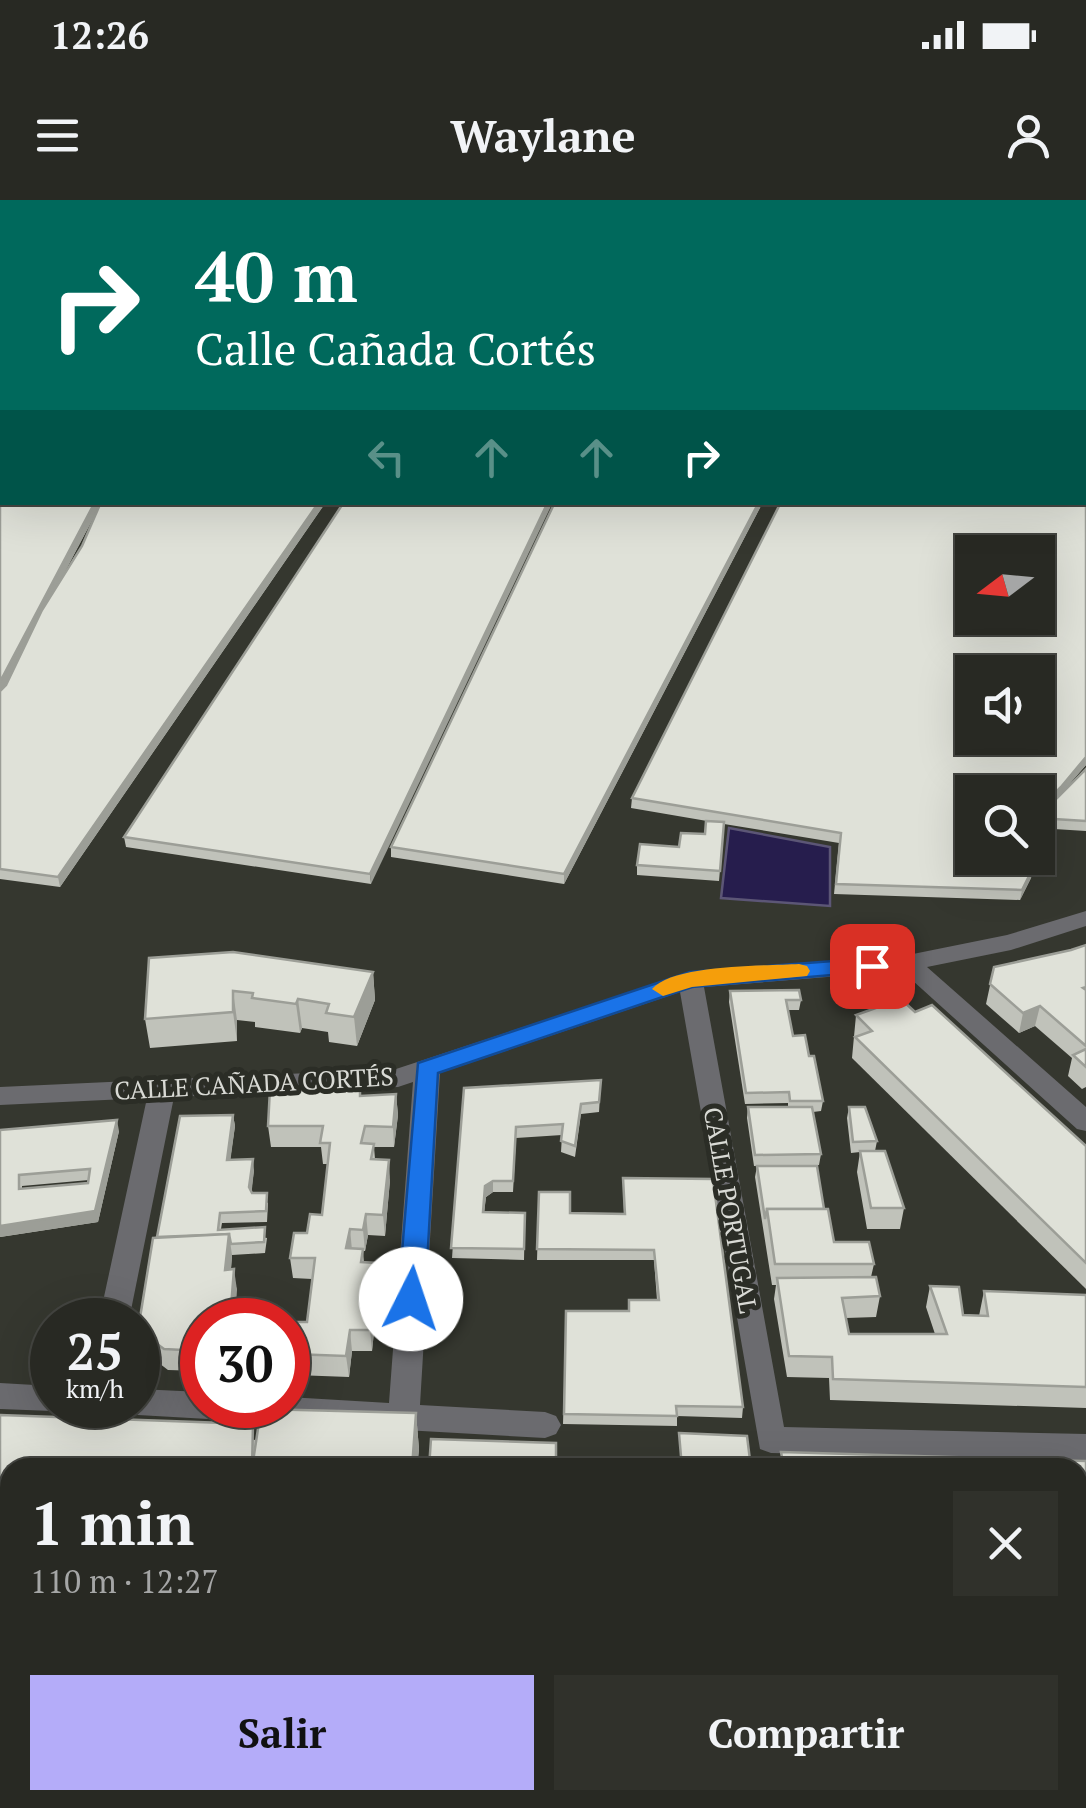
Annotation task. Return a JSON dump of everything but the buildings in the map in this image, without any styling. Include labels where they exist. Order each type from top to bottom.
[{"type":"street","name":"CALLE CAÑADA CORTÉS","points":[[0,1096],[398,1078],[690,980],[908,962],[1011,942],[1086,918]]},
{"type":"street","points":[[908,962],[1086,1122]]},
{"type":"street","name":"CALLE PORTUGAL","points":[[690,980],[771,1440],[1086,1448]]},
{"type":"street","points":[[404,1414],[427,1068]]},
{"type":"street","points":[[119,1298],[162,1088]]},
{"type":"street","points":[[0,1396],[30,1397]]},
{"type":"street","points":[[310,1410],[544,1425]]},
{"type":"shaded area","points":[[729,828],[830,847],[830,906],[721,898]]},
{"type":"slow traffic","points":[[663,989],[690,980],[799,971]]},
{"type":"route","points":[[411,1299],[427,1068],[690,980],[872,966]]}]
